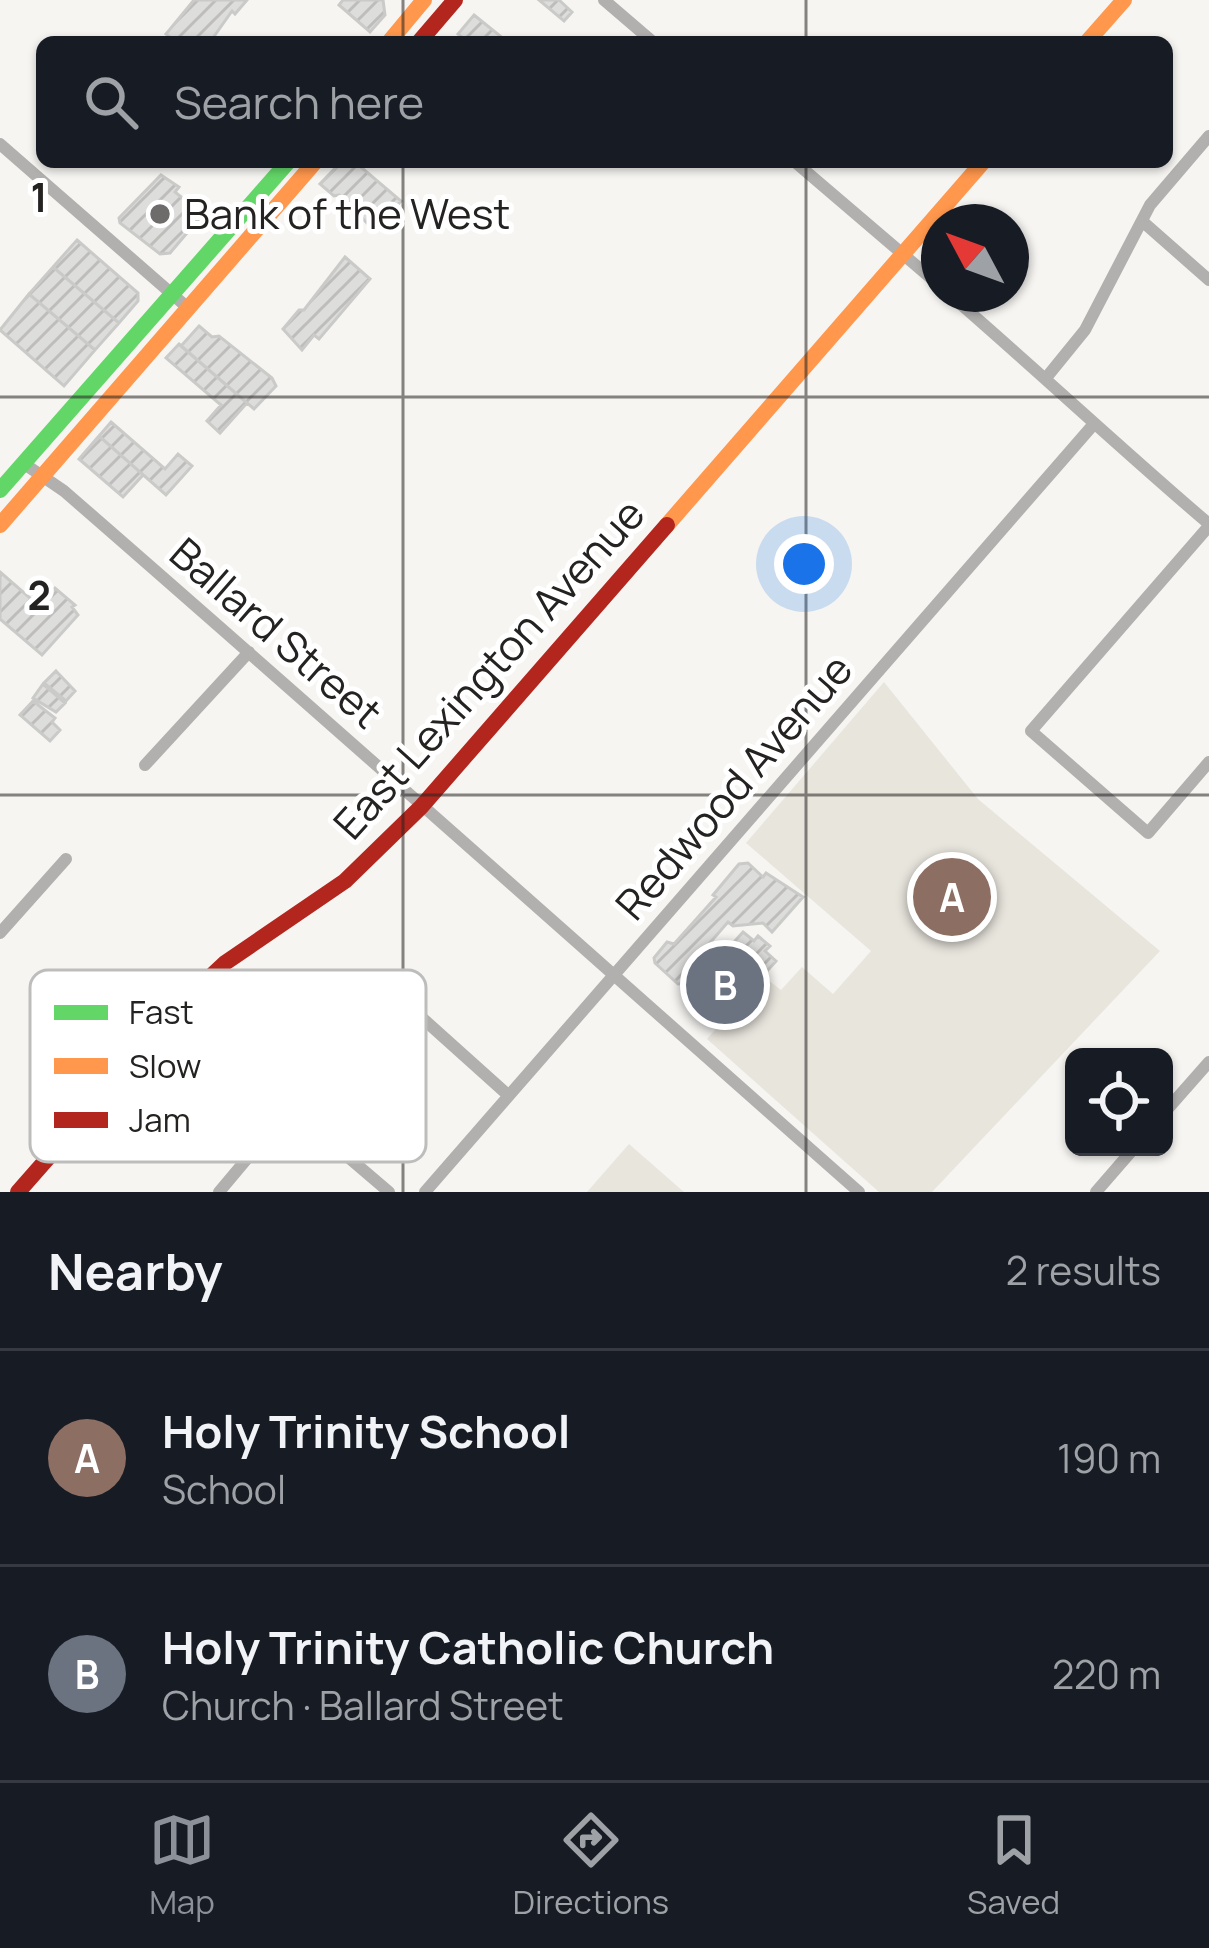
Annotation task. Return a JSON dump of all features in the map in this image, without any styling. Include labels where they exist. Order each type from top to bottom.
[{"type":"street","points":[[424,36],[454,0]]},
{"type":"street","points":[[604,0],[646,36]]},
{"type":"street","points":[[1093,36],[1124,0]]},
{"type":"street","points":[[393,36],[418,2],[437,22]]},
{"type":"street","points":[[1046,378],[1084,330],[1150,206],[1209,136]]},
{"type":"street","points":[[0,144],[188,308]]},
{"type":"street","points":[[0,490],[283,168]]},
{"type":"street","points":[[0,525],[310,168]]},
{"type":"street","points":[[801,168],[921,269]]},
{"type":"street","name":"East Lexington Avenue","points":[[218,970],[345,881],[421,807],[978,168]]},
{"type":"street","points":[[1142,221],[1209,280]]},
{"type":"street","points":[[971,312],[1209,525],[1031,731],[1148,833],[1209,762]]},
{"type":"street","name":"Redwood Avenue","points":[[425,1192],[1093,425]]},
{"type":"street","name":"Ballard Street","points":[[23,464],[249,652],[859,1192]]},
{"type":"street","points":[[145,765],[249,652]]},
{"type":"street","points":[[0,932],[66,859]]},
{"type":"street","points":[[426,1021],[508,1094]]},
{"type":"street","points":[[1173,1103],[1209,1062]]},
{"type":"street","points":[[1096,1192],[1127,1156]]},
{"type":"street","name":"East Lexington Avenue","points":[[18,1192],[44,1162]]},
{"type":"street","points":[[219,1192],[244,1162]]},
{"type":"street","points":[[354,1162],[389,1192]]},
{"type":"shaded area","points":[[884,682],[978,799],[1160,951],[932,1192],[879,1192],[707,1039],[763,976],[781,990],[802,967],[833,994],[871,951],[746,843]]},
{"type":"shaded area","points":[[629,1144],[684,1192],[587,1192]]},
{"type":"building","points":[[194,0],[247,0],[235,14],[232,11],[214,36],[166,34]]},
{"type":"building","points":[[343,0],[383,0],[385,15],[370,32],[339,5]]},
{"type":"building","points":[[539,0],[559,0],[572,12],[564,21]]},
{"type":"building","points":[[474,15],[500,36],[460,36]]},
{"type":"building","points":[[335,168],[362,168],[401,201],[381,227],[371,227],[339,195],[320,184]]},
{"type":"building","name":"Bank of the West","points":[[161,175],[179,187],[175,192],[197,210],[198,220],[170,253],[160,254],[119,218]]},
{"type":"building","points":[[77,240],[138,293],[138,301],[119,323],[53,267]]},
{"type":"building","points":[[345,257],[370,279],[319,339],[314,335],[302,350],[283,329]]},
{"type":"building","points":[[53,267],[119,323],[95,350],[29,294]]},
{"type":"building","points":[[29,294],[95,350],[64,386],[0,330]]},
{"type":"building","points":[[199,326],[272,378],[276,386],[254,409],[181,346]]},
{"type":"building","points":[[179,344],[247,403],[220,433],[207,421],[221,405],[166,358]]},
{"type":"building","points":[[111,422],[165,469],[178,454],[192,466],[166,495],[99,436]]},
{"type":"building","points":[[99,436],[143,475],[123,497],[79,459]]},
{"type":"building","points":[[0,572],[39,606],[55,588],[75,605],[78,615],[42,655],[0,619]]},
{"type":"building","points":[[56,671],[75,691],[66,701],[44,683]]},
{"type":"building","points":[[43,684],[65,703],[56,712],[33,698]]},
{"type":"building","points":[[33,701],[55,718],[52,722],[60,730],[50,741],[20,715]]},
{"type":"building","points":[[748,863],[763,877],[766,873],[803,897],[772,932],[763,923],[733,926],[728,922],[694,961],[696,972],[687,983],[678,984],[654,958],[667,942],[674,944],[739,864]]},
{"type":"building","points":[[743,932],[770,946],[765,951],[776,961],[767,971],[762,967],[718,1022],[692,999],[739,945],[735,941]]},
{"type":"traffic: fast","points":[[0,490],[283,168]]},
{"type":"traffic: slow","points":[[394,36],[424,0]]},
{"type":"traffic: slow","points":[[1092,36],[1124,0]]},
{"type":"traffic: slow","points":[[0,525],[310,168]]},
{"type":"traffic: slow","points":[[667,525],[978,168]]},
{"type":"traffic: jam","points":[[424,36],[455,0]]},
{"type":"traffic: jam","points":[[218,970],[345,881],[421,807],[667,525]]},
{"type":"traffic: jam","points":[[18,1192],[44,1162]]},
{"type":"place","name":"Bank of the West","points":[[160,214]]},
{"type":"place","name":"Holy Trinity School","points":[[952,897]]},
{"type":"place","name":"Holy Trinity Catholic Church","points":[[725,985]]}]
